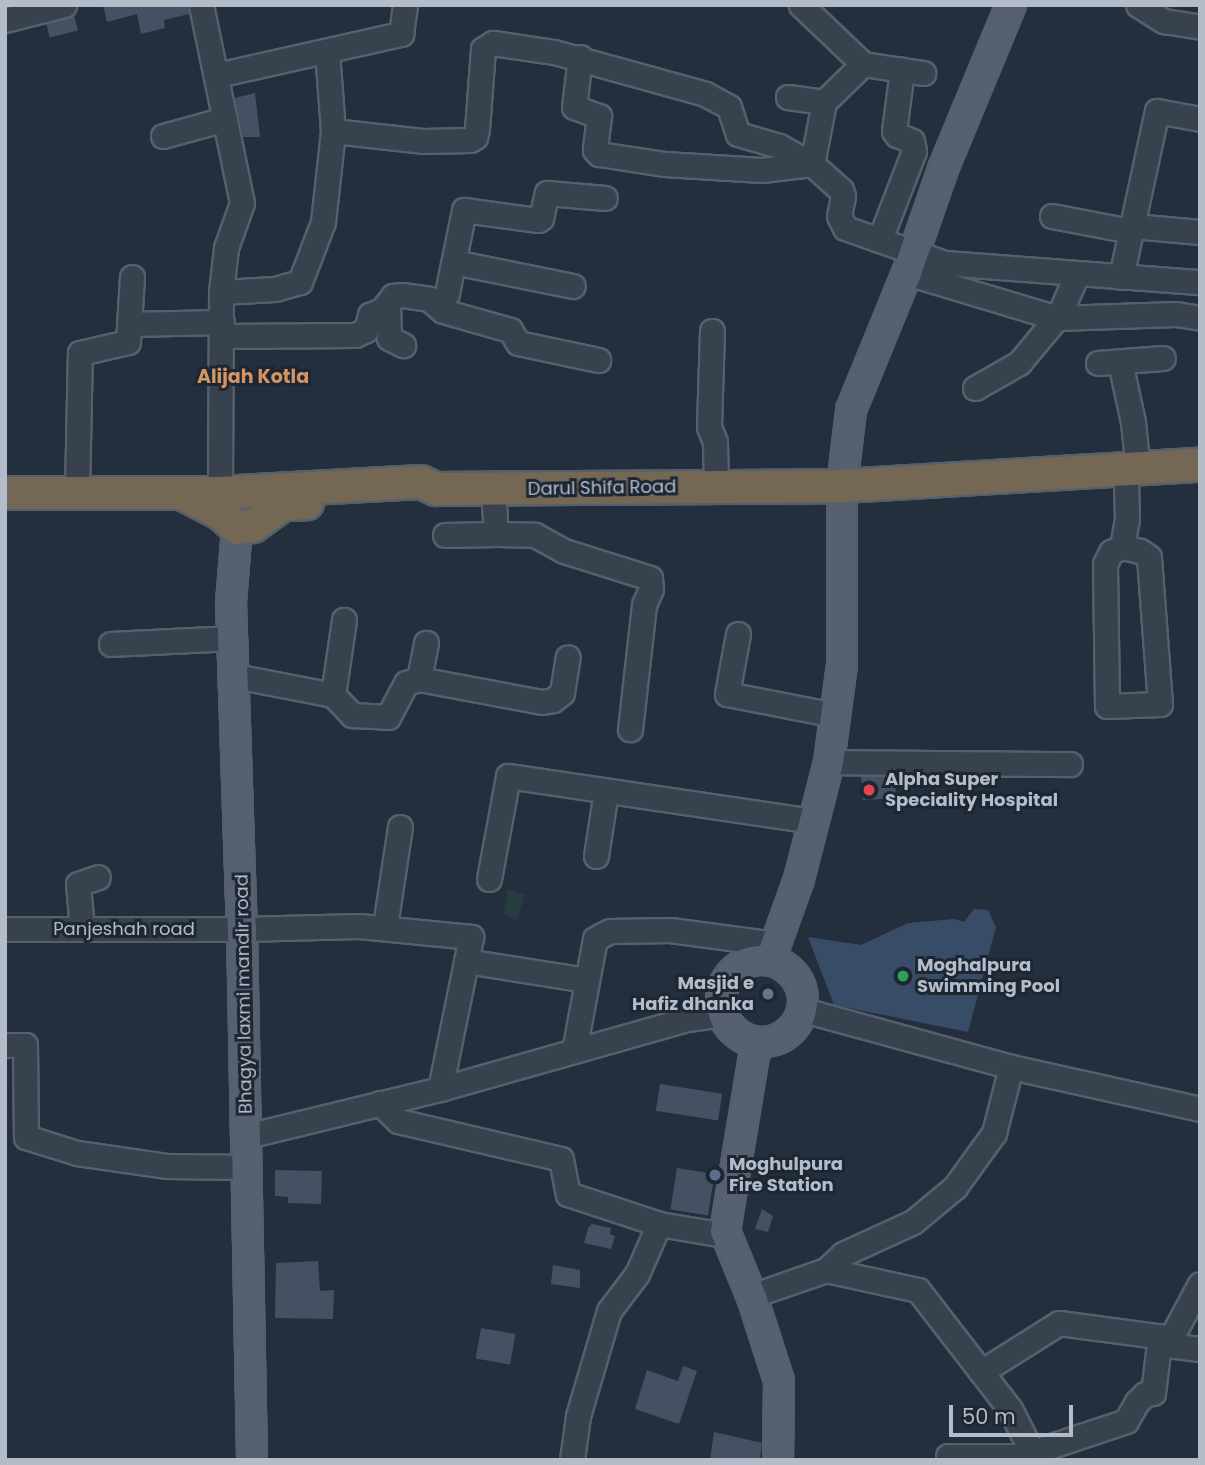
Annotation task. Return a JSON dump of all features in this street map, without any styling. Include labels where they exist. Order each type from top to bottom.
[{"type":"highway","name":"Darul Shifa Road","points":[[225,511],[253,526],[283,504],[420,496],[436,489],[842,486],[1134,472],[1200,465]]},
{"type":"highway","points":[[5,493],[180,492],[225,511]]},
{"type":"main road","points":[[773,952],[781,964],[794,974],[802,988],[803,1010],[789,1032],[775,1040],[759,1042],[737,1033],[723,1014],[721,998],[725,982],[735,969],[773,952],[799,879],[829,762],[842,665],[842,486],[850,410],[911,262],[943,169],[1011,5]]},
{"type":"main road","name":"Bhagya laxmi mandir road","points":[[225,511],[235,676],[252,1460]]},
{"type":"main road","points":[[759,1042],[745,1104],[725,1235],[751,1296],[779,1381],[778,1460]]},
{"type":"street","points":[[5,20],[64,5]]},
{"type":"street","points":[[201,5],[242,203],[226,248],[221,292],[225,511]]},
{"type":"street","points":[[217,75],[401,34],[405,5]]},
{"type":"street","points":[[1138,5],[1164,20],[1200,27]]},
{"type":"street","points":[[797,6],[863,64],[913,71],[894,131],[912,141],[914,150],[880,239]]},
{"type":"street","points":[[333,131],[424,141],[470,141],[475,137],[477,129],[483,49],[493,43],[580,57],[705,93],[729,107],[733,126],[724,167]]},
{"type":"street","points":[[221,292],[275,289],[300,282],[323,222],[333,131],[327,52]]},
{"type":"street","points":[[580,57],[574,107],[598,116],[595,150],[599,154],[665,164],[779,170],[811,164]]},
{"type":"street","points":[[811,164],[824,102],[863,64]]},
{"type":"street","points":[[788,97],[824,102]]},
{"type":"street","points":[[1121,277],[1157,111],[1200,119]]},
{"type":"street","points":[[163,136],[225,119]]},
{"type":"street","points":[[733,126],[743,137],[779,146],[811,164],[841,190],[843,197],[839,216],[845,228],[880,239],[911,262],[1057,318],[1176,314],[1200,318]]},
{"type":"street","points":[[440,308],[447,293],[464,210],[538,220],[541,218],[547,193],[604,198]]},
{"type":"street","points":[[1052,216],[1132,228],[1200,232]]},
{"type":"street","points":[[454,261],[573,286]]},
{"type":"street","points":[[911,262],[1200,282]]},
{"type":"street","points":[[975,388],[1019,363],[1057,318],[1077,274]]},
{"type":"street","points":[[77,492],[80,353],[128,342],[132,277]]},
{"type":"street","points":[[403,345],[389,338],[388,305],[393,296],[402,295],[429,299],[440,308],[510,330],[518,343],[598,360]]},
{"type":"street","points":[[129,324],[355,335],[366,330],[370,315],[388,305]]},
{"type":"street","points":[[712,331],[709,427],[715,442],[716,487]]},
{"type":"street","points":[[1122,547],[1134,472],[1133,422],[1109,362],[1163,358]]},
{"type":"street","points":[[493,489],[496,534]]},
{"type":"street","points":[[445,535],[535,535],[564,551],[650,578],[651,589],[644,605],[630,729]]},
{"type":"street","points":[[1122,547],[1149,557],[1160,704],[1107,706],[1105,564],[1111,552],[1122,547]]},
{"type":"street","points":[[333,695],[344,620]]},
{"type":"street","points":[[737,634],[727,694],[835,715]]},
{"type":"street","points":[[111,644],[232,638]]},
{"type":"street","points":[[419,679],[426,643]]},
{"type":"street","points":[[235,676],[333,695],[352,715],[383,719],[391,714],[406,683],[419,679],[542,702],[553,700],[562,693],[568,657]]},
{"type":"street","points":[[829,762],[1070,764]]},
{"type":"street","points":[[489,879],[508,776],[814,821]]},
{"type":"street","points":[[596,856],[606,791]]},
{"type":"street","points":[[385,926],[400,827]]},
{"type":"street","points":[[82,929],[78,884],[98,877]]},
{"type":"street","name":"Panjeshah road","points":[[5,929],[385,926],[471,937],[466,961]]},
{"type":"street","points":[[574,1051],[594,939],[610,931],[670,930],[773,952]]},
{"type":"street","points":[[440,1089],[466,961],[586,980]]},
{"type":"street","points":[[803,1010],[1011,1067],[1200,1109]]},
{"type":"street","points":[[247,1136],[440,1089],[688,1019],[723,1014]]},
{"type":"street","points":[[5,1045],[25,1045],[26,1137],[77,1153],[166,1166],[247,1167]]},
{"type":"street","points":[[751,1296],[826,1270],[844,1254],[913,1222],[955,1187],[994,1133],[1011,1067]]},
{"type":"street","points":[[380,1103],[398,1121],[561,1159],[568,1194],[659,1224],[725,1235]]},
{"type":"street","points":[[572,1460],[578,1416],[608,1311],[638,1274],[659,1224]]},
{"type":"street","points":[[826,1270],[918,1290],[1010,1409],[1031,1457]]},
{"type":"street","points":[[1159,1340],[1171,1338],[1200,1284]]},
{"type":"street","points":[[981,1372],[1059,1323],[1200,1349]]},
{"type":"street","points":[[948,1456],[1031,1457],[1126,1421],[1137,1402],[1145,1394],[1153,1393],[1159,1340]]},
{"type":"green space","points":[[507,889],[525,895],[517,920],[504,915]]},
{"type":"water","name":"Moghalpura Swimming Pool","points":[[974,909],[988,910],[996,927],[968,1032],[834,1005],[808,937],[861,945],[908,923],[954,919],[964,922]]},
{"type":"building","points":[[103,5],[187,5],[189,14],[164,20],[165,28],[141,34],[137,14],[107,22]]},
{"type":"building","points":[[74,15],[78,31],[50,38],[46,22]]},
{"type":"building","points":[[255,93],[260,137],[243,137],[235,98]]},
{"type":"building","points":[[861,776],[895,777],[896,798],[863,800]]},
{"type":"building","points":[[660,1084],[722,1094],[718,1121],[656,1111]]},
{"type":"building","points":[[677,1168],[715,1174],[708,1215],[670,1209]]},
{"type":"building","points":[[275,1170],[322,1171],[321,1204],[288,1203],[288,1197],[275,1196]]},
{"type":"building","points":[[762,1209],[773,1216],[768,1232],[755,1229]]},
{"type":"building","points":[[592,1224],[611,1228],[610,1234],[615,1236],[611,1249],[584,1243],[588,1228]]},
{"type":"building","points":[[318,1261],[320,1291],[334,1290],[333,1319],[275,1318],[276,1263]]},
{"type":"building","points":[[553,1265],[580,1270],[580,1288],[551,1284]]},
{"type":"building","points":[[481,1328],[515,1334],[510,1365],[476,1359]]},
{"type":"building","points":[[683,1366],[697,1371],[679,1424],[635,1409],[647,1370],[678,1381]]},
{"type":"building","points":[[714,1432],[762,1443],[760,1460],[710,1460]]},
{"type":"place","name":"Alpha Super Speciality Hospital","points":[[869,790]]},
{"type":"place","name":"Moghalpura Swimming Pool","points":[[903,976]]},
{"type":"place","name":"Masjid e Hafiz dhanka","points":[[768,994]]},
{"type":"place","name":"Moghulpura Fire Station","points":[[715,1175]]},
{"type":"district","name":"Alijah Kotla","points":[[253,377]]}]
